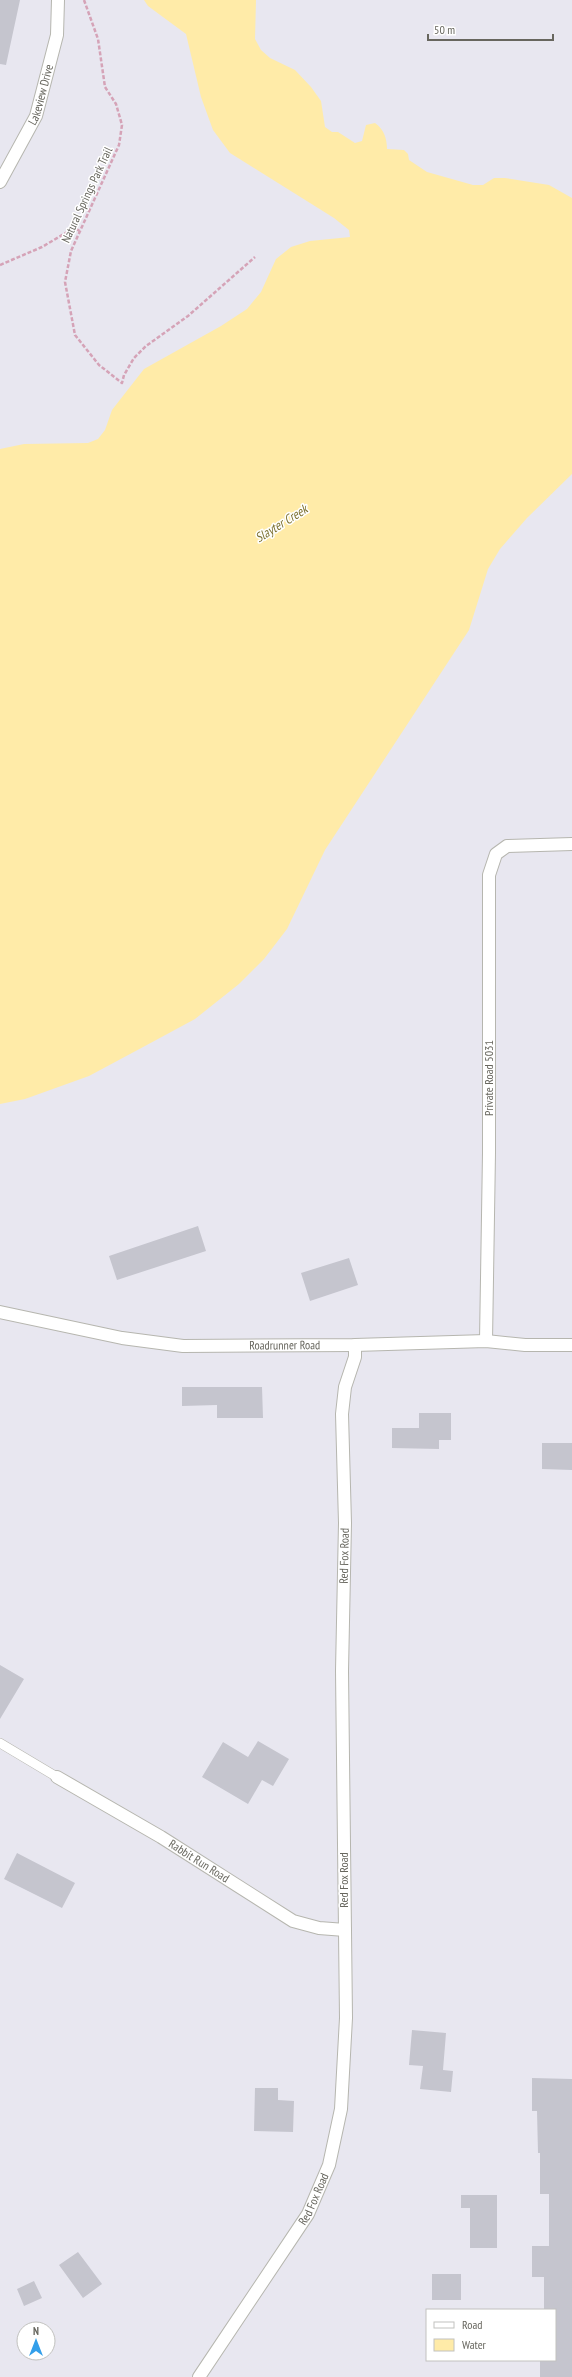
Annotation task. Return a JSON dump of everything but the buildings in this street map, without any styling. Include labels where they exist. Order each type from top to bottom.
[{"type":"street","name":"Lakeview Drive","points":[[0,182],[36,116],[57,35],[58,0]]},
{"type":"street","name":"Private Road 5031","points":[[486,1341],[489,1153],[489,875],[496,854],[500,849],[531,845],[572,844]]},
{"type":"street","name":"Roadrunner Road","points":[[0,1312],[122,1338],[183,1346],[355,1345],[486,1341],[525,1345],[572,1345]]},
{"type":"street","name":"Red Fox Road","points":[[199,2377],[308,2214],[328,2165],[336,2139],[344,2084],[346,2018],[342,1670],[346,1522],[342,1414],[345,1388],[354,1357],[355,1345]]},
{"type":"street","name":"Rabbit Run Road","points":[[57,1777],[161,1837],[293,1921],[318,1928],[344,1930]]},
{"type":"lane","points":[[0,1743],[57,1777]]},
{"type":"path","name":"Natural Springs Park Trail","points":[[84,0],[98,39],[105,87],[116,104],[122,125],[120,145],[71,251],[65,282],[75,335],[100,364],[122,383],[124,375],[134,358],[146,346],[188,316],[255,257]]},
{"type":"path","points":[[0,265],[42,247],[69,231],[76,229],[80,231]]},
{"type":"water","name":"Slayter Creek","points":[[144,0],[256,0],[255,39],[261,50],[270,58],[295,70],[311,87],[321,101],[325,127],[332,132],[338,132],[355,143],[362,141],[366,125],[375,123],[381,128],[384,134],[387,149],[404,150],[408,154],[409,160],[427,172],[473,185],[483,185],[494,178],[505,178],[549,185],[572,198],[572,474],[527,518],[500,549],[488,569],[469,630],[325,850],[287,929],[264,959],[239,984],[195,1019],[89,1076],[25,1099],[0,1104],[0,449],[24,444],[88,443],[98,439],[105,430],[112,410],[144,369],[221,326],[247,309],[261,292],[276,259],[291,247],[310,241],[350,237],[349,230],[334,218],[230,153],[213,130],[201,97],[186,34],[148,6]]}]
